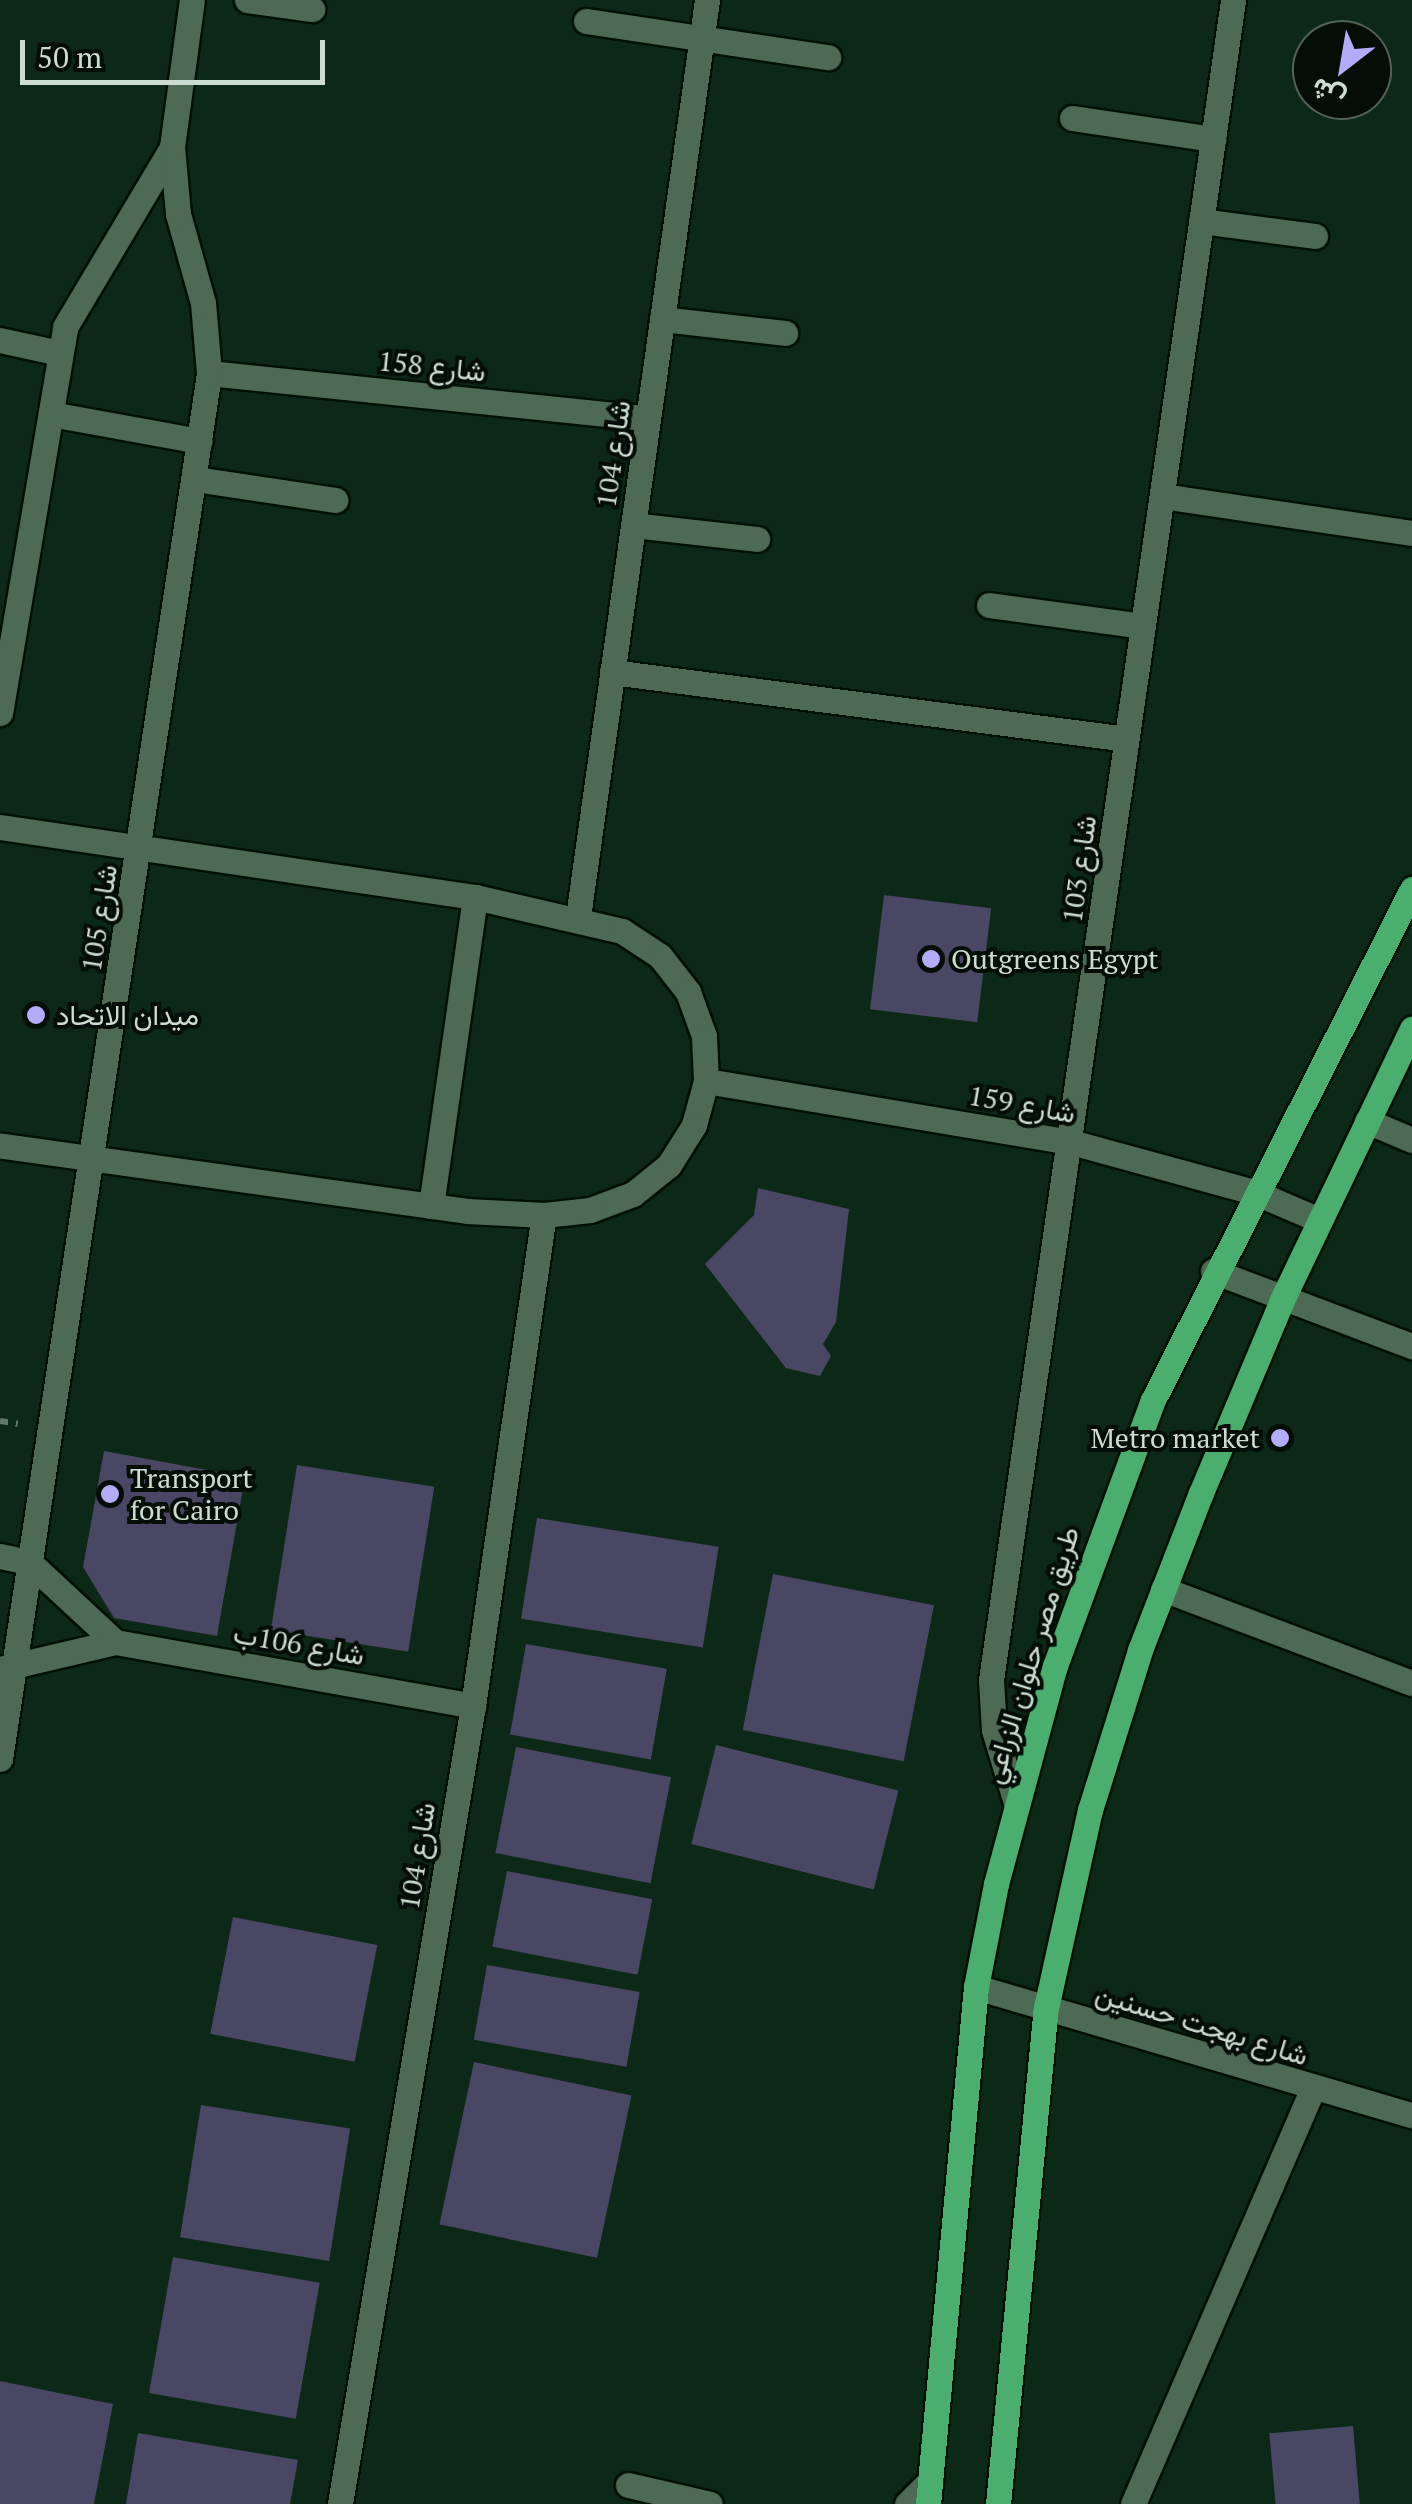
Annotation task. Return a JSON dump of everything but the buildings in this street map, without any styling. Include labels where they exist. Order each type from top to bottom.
[{"type":"main road","name":"طريق مصر حلوان الزراعي","points":[[929,2492],[976,1987],[1016,1802],[1100,1532],[1213,1272],[1412,890]]},
{"type":"main road","points":[[998,2504],[1046,2008],[1090,1810],[1163,1589],[1282,1300],[1412,1029]]},
{"type":"street","name":"شارع 105","points":[[0,1759],[6,1670],[29,1562],[209,373],[203,303],[178,214],[172,147],[192,0]]},
{"type":"street","points":[[247,0],[312,9]]},
{"type":"street","name":"شارع 104","points":[[578,917],[707,0]]},
{"type":"street","name":"شارع 103","points":[[1016,1802],[994,1730],[990,1680],[1233,0]]},
{"type":"street","points":[[586,21],[828,57]]},
{"type":"street","points":[[1072,118],[1212,139]]},
{"type":"street","name":"شارع 105","points":[[0,713],[59,353],[74,302],[142,205],[172,147]]},
{"type":"street","points":[[1201,221],[1315,236]]},
{"type":"street","points":[[662,320],[785,333]]},
{"type":"street","points":[[0,340],[59,353]]},
{"type":"street","name":"شارع 158","points":[[209,373],[648,418]]},
{"type":"street","points":[[51,414],[200,441]]},
{"type":"street","points":[[195,479],[336,500]]},
{"type":"street","points":[[1162,496],[1412,533]]},
{"type":"street","points":[[633,525],[757,538]]},
{"type":"street","points":[[989,605],[1142,626]]},
{"type":"street","points":[[612,672],[1127,740]]},
{"type":"street","points":[[0,827],[475,898],[578,917],[622,930],[660,956],[688,992],[704,1036],[706,1081],[694,1126],[668,1165],[632,1194],[590,1210],[544,1215],[431,1206],[0,1146]]},
{"type":"street","points":[[431,1206],[475,898]]},
{"type":"street","name":"شارع 159","points":[[706,1081],[1070,1142],[1254,1192],[1319,1220]]},
{"type":"street","points":[[1367,1120],[1412,1140]]},
{"type":"street","name":"شارع 104","points":[[340,2504],[473,1706],[544,1215]]},
{"type":"street","points":[[1213,1272],[1412,1346]]},
{"type":"street","points":[[0,1556],[29,1562],[115,1642]]},
{"type":"street","points":[[1163,1589],[1412,1684]]},
{"type":"street","name":"شارع 106ب","points":[[6,1670],[115,1642],[473,1706]]},
{"type":"street","name":"شارع بهجت حسنين","points":[[976,1987],[1412,2115]]},
{"type":"street","points":[[1133,2504],[1312,2088]]},
{"type":"street","points":[[628,2486],[710,2504]]},
{"type":"street","points":[[907,2504],[929,2492]]},
{"type":"place","name":"Outgreens Egypt","points":[[931,959]]},
{"type":"place","name":"ميدان الاتحاد","points":[[36,1015]]},
{"type":"place","name":"Metro market","points":[[1280,1438]]},
{"type":"place","name":"Transport for Cairo","points":[[110,1494]]}]
